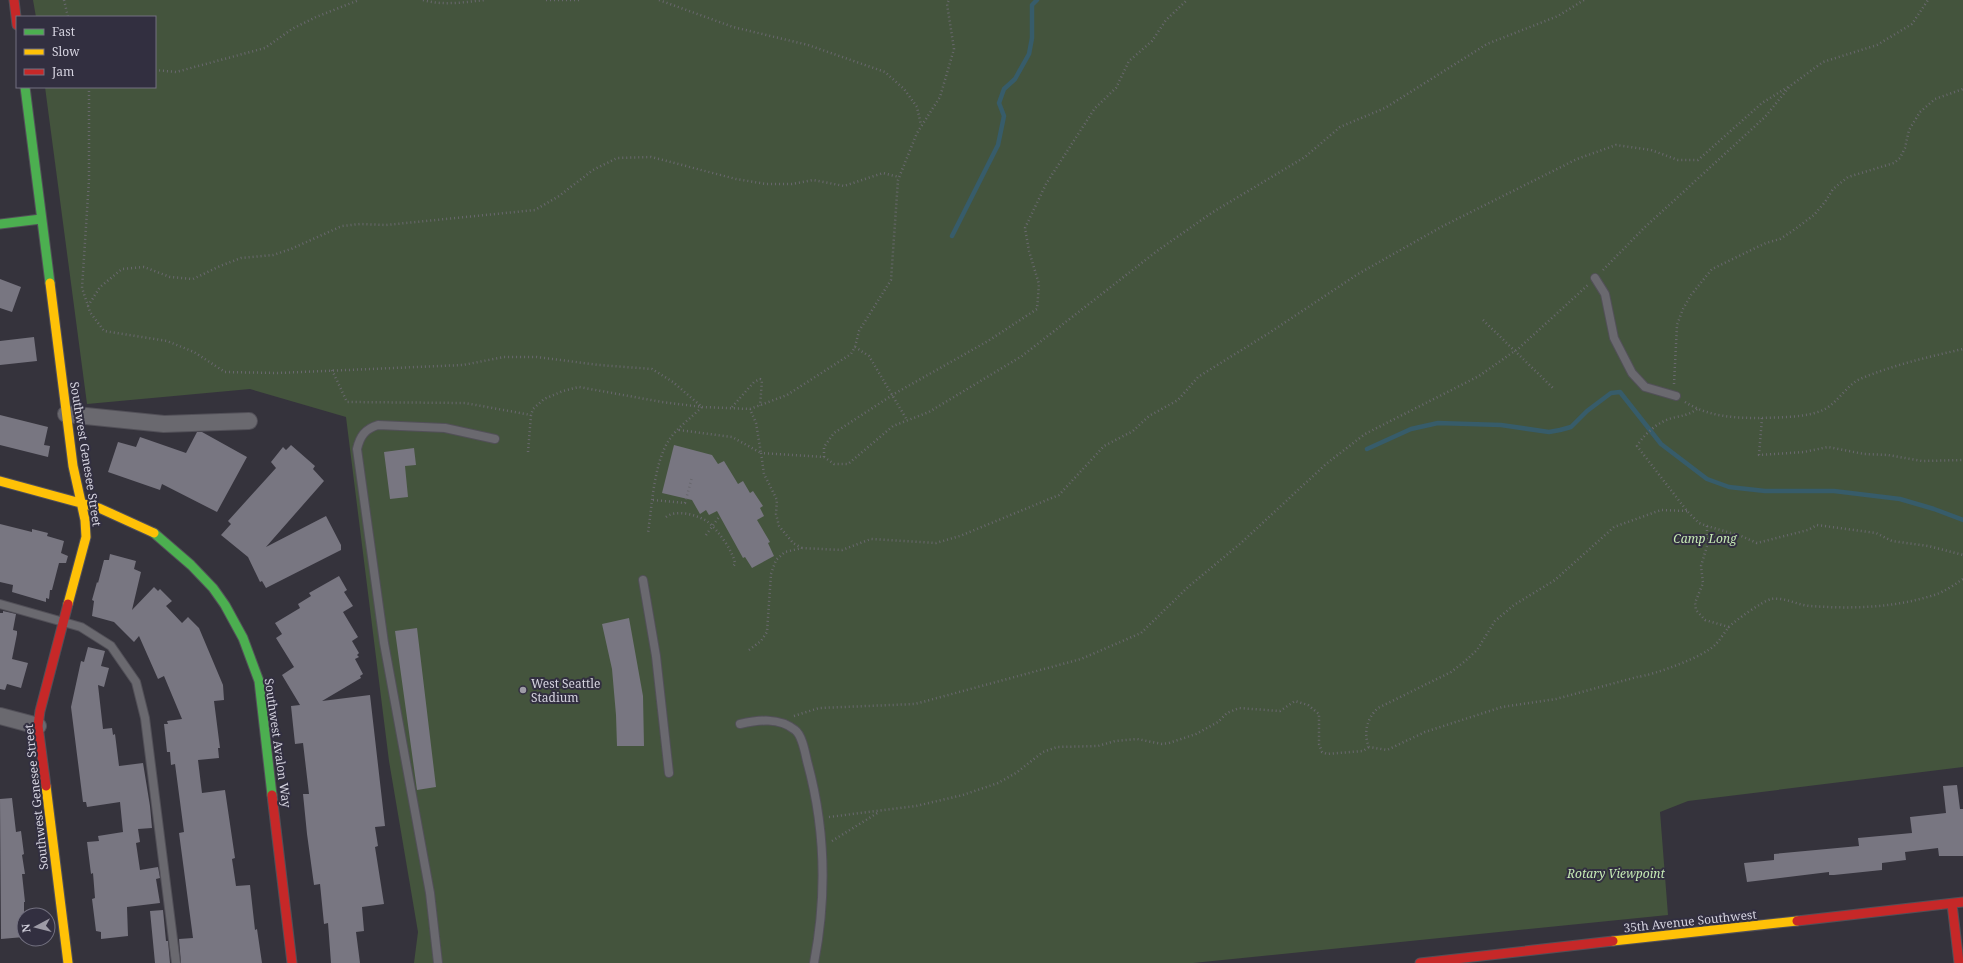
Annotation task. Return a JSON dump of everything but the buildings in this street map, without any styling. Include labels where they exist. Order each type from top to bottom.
[{"type":"main road","points":[[14,0],[16,17]]},
{"type":"main road","name":"Southwest Genesee Street","points":[[25,88],[73,466],[86,520],[86,537],[40,711],[38,726],[68,963]]},
{"type":"main road","points":[[0,224],[41,220]]},
{"type":"main road","name":"Southwest Avalon Way","points":[[0,481],[82,503],[128,520],[156,534],[198,571],[213,588],[231,613],[260,681],[292,963]]},
{"type":"main road","name":"35th Avenue Southwest","points":[[1420,963],[1495,959],[1963,902]]},
{"type":"main road","points":[[1952,904],[1959,963]]},
{"type":"street","points":[[66,414],[164,424],[249,421]]},
{"type":"street","points":[[0,716],[38,726]]},
{"type":"lane","points":[[1595,278],[1605,294],[1614,338],[1632,373],[1645,386],[1676,396]]},
{"type":"lane","points":[[438,963],[430,893],[384,643],[357,449],[361,436],[371,427],[378,425],[445,428],[495,439]]},
{"type":"lane","points":[[643,580],[656,656],[669,773]]},
{"type":"lane","points":[[0,604],[81,628],[111,646],[136,682],[145,718],[176,963]]},
{"type":"lane","points":[[740,724],[770,720],[788,725],[797,731],[811,776],[820,819],[823,889],[814,963]]},
{"type":"path","points":[[64,0],[68,16]]},
{"type":"path","points":[[156,70],[176,72],[265,48],[292,29],[316,17],[359,0]]},
{"type":"path","points":[[423,0],[433,3],[463,3],[485,0]]},
{"type":"path","points":[[546,0],[581,0]]},
{"type":"path","points":[[659,0],[733,27],[808,45],[884,72],[904,89],[917,107],[921,126]]},
{"type":"path","points":[[528,452],[530,415],[532,409],[544,399],[555,393],[579,387],[702,407],[732,407],[750,409],[760,407],[799,388],[851,354],[855,347],[859,331],[891,280],[893,232],[899,177],[916,133],[940,96],[954,49],[947,4],[948,0]]},
{"type":"path","points":[[824,457],[824,447],[834,433],[894,394],[988,341],[1037,309],[1039,284],[1029,251],[1025,228],[1046,184],[1095,108],[1116,88],[1129,61],[1152,41],[1166,20],[1187,0]]},
{"type":"path","points":[[679,430],[732,437],[761,453],[824,457],[834,464],[848,464],[893,426],[929,412],[1022,356],[1157,251],[1213,212],[1305,157],[1340,127],[1385,108],[1487,44],[1558,16],[1584,0]]},
{"type":"path","points":[[749,650],[761,641],[767,632],[770,584],[776,560],[790,550],[802,548],[842,550],[871,539],[936,543],[960,536],[1059,495],[1104,446],[1133,431],[1149,416],[1178,400],[1198,377],[1378,263],[1443,226],[1577,159],[1616,145],[1651,150],[1678,160],[1698,160],[1762,103],[1790,86],[1823,62],[1877,45],[1912,24],[1928,0]]},
{"type":"path","points":[[790,718],[819,708],[915,704],[1081,659],[1141,634],[1188,587],[1241,543],[1326,464],[1365,434],[1479,376],[1515,351],[1565,307],[1644,228],[1765,117],[1790,86]]},
{"type":"path","points":[[89,88],[89,180],[82,288],[90,312],[104,331],[167,341],[194,352],[225,372],[278,373],[463,364],[504,357],[537,357],[599,365],[652,369],[673,382],[702,407]]},
{"type":"path","points":[[1963,89],[1935,99],[1920,112],[1909,130],[1905,148],[1900,158],[1894,163],[1848,177],[1833,189],[1826,202],[1814,215],[1791,232],[1780,239],[1766,243],[1712,269],[1691,295],[1683,309],[1677,325],[1674,373],[1676,396],[1697,410],[1713,415],[1762,418],[1809,414],[1825,409],[1858,380],[1913,360],[1963,349]]},
{"type":"path","points":[[88,307],[100,287],[122,269],[144,267],[170,277],[193,279],[241,258],[273,255],[291,249],[342,226],[360,224],[386,225],[535,210],[559,196],[593,170],[617,158],[651,158],[736,179],[766,184],[792,184],[813,180],[844,186],[883,173],[899,177]]},
{"type":"path","points":[[1483,320],[1554,389]]},
{"type":"path","points":[[855,347],[869,356],[894,394],[907,420]]},
{"type":"path","points":[[332,370],[347,402],[465,403],[530,415]]},
{"type":"path","points":[[732,407],[754,382],[760,379],[762,380],[763,385],[760,407]]},
{"type":"path","points":[[648,533],[661,461],[670,439],[702,407]]},
{"type":"path","points":[[750,409],[756,423],[764,474],[777,500],[776,514],[779,526],[793,543],[802,548]]},
{"type":"path","points":[[1697,410],[1690,414],[1664,421],[1647,433],[1637,446],[1687,511],[1699,523],[1741,536],[1757,543],[1808,530],[1817,525],[1876,533],[1892,541],[1928,546],[1963,556]]},
{"type":"path","points":[[1762,418],[1759,455],[1804,452],[1828,447],[1864,454],[1888,455],[1922,461],[1963,460]]},
{"type":"path","points":[[653,500],[685,503],[692,477]]},
{"type":"path","points":[[1369,747],[1366,739],[1368,724],[1373,712],[1378,708],[1450,672],[1464,662],[1477,650],[1495,621],[1514,605],[1555,580],[1614,527],[1661,510],[1687,511]]},
{"type":"path","points":[[666,517],[674,513],[680,513],[706,520],[712,526],[733,556],[735,564],[732,568]]},
{"type":"path","points":[[706,535],[719,517]]},
{"type":"path","points":[[1707,526],[1706,546],[1701,566],[1703,583],[1695,603],[1696,610],[1705,620],[1729,627]]},
{"type":"path","points":[[832,817],[880,811],[945,800],[979,790],[1016,773],[1043,752],[1057,748],[1098,746],[1115,741],[1137,739],[1162,744],[1169,743],[1196,734],[1218,722],[1227,713],[1239,708],[1280,711],[1295,701],[1301,702],[1319,714],[1319,744],[1322,752],[1327,754],[1363,751],[1369,747],[1387,750],[1426,732],[1502,707],[1556,699],[1637,677],[1648,676],[1704,654],[1716,644],[1729,627],[1770,599],[1784,599],[1806,606],[1844,608],[1888,605],[1935,595],[1963,579]]},
{"type":"path","points":[[832,841],[844,835],[880,811]]},
{"type":"green space","points":[[33,0],[1963,0],[1963,767],[1688,801],[1660,812],[1668,915],[1193,963],[414,963],[418,932],[389,761],[346,417],[250,389],[87,404],[45,88],[156,88],[156,16],[36,16]]},
{"type":"waterway","points":[[952,236],[998,145],[1004,116],[999,103],[1004,89],[1015,79],[1029,54],[1032,38],[1032,5],[1037,0]]},
{"type":"waterway","points":[[1367,449],[1411,429],[1438,423],[1501,425],[1549,432],[1560,430],[1571,427],[1587,411],[1611,393],[1620,392],[1661,444],[1707,479],[1729,487],[1765,491],[1834,491],[1900,499],[1934,509],[1963,520]]},
{"type":"traffic: fast","points":[[25,88],[50,283]]},
{"type":"traffic: fast","points":[[0,224],[41,219]]},
{"type":"traffic: fast","points":[[154,533],[191,565],[213,588],[225,605],[243,638],[259,681],[272,795]]},
{"type":"traffic: slow","points":[[50,283],[73,466],[85,520],[86,537],[68,604]]},
{"type":"traffic: slow","points":[[0,481],[99,508],[154,533]]},
{"type":"traffic: slow","points":[[46,786],[68,963]]},
{"type":"traffic: slow","points":[[1613,941],[1797,921]]},
{"type":"traffic: jam","points":[[14,0],[16,17]]},
{"type":"traffic: jam","points":[[46,786],[38,726],[40,711],[68,604]]},
{"type":"traffic: jam","points":[[272,795],[292,963]]},
{"type":"traffic: jam","points":[[1797,921],[1963,902]]},
{"type":"traffic: jam","points":[[1952,904],[1959,963]]},
{"type":"traffic: jam","points":[[1420,963],[1613,941]]},
{"type":"place","name":"West Seattle Stadium","points":[[523,690]]},
{"type":"park label","name":"Camp Long","points":[[1705,538]]},
{"type":"park label","name":"Rotary Viewpoint","points":[[1616,873]]}]
